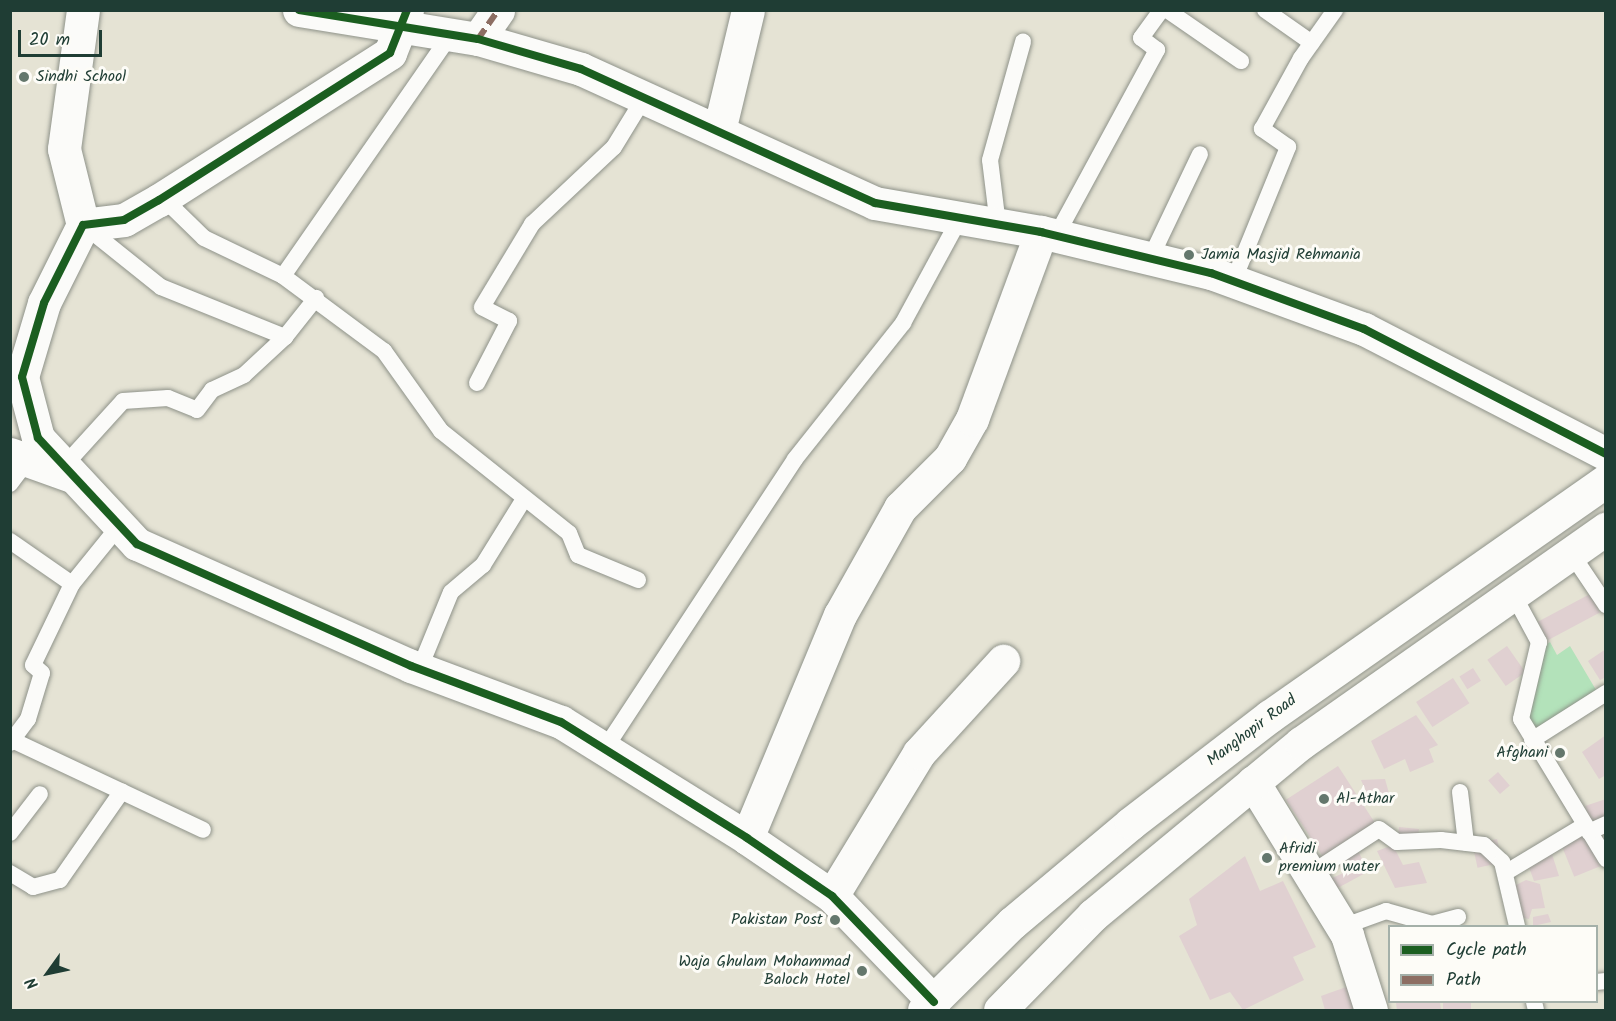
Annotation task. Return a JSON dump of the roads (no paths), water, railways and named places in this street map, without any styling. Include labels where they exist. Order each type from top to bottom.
[{"type":"street","points":[[83,10],[64,149],[84,225],[44,303],[22,333],[22,377],[38,438],[137,544],[419,670],[561,722],[747,838],[831,896],[929,1006]]},
{"type":"street","points":[[299,10],[405,18],[581,69],[875,202],[1048,234],[1233,282],[1364,329],[1605,454]]},
{"type":"street","points":[[465,37],[498,10]]},
{"type":"street","points":[[719,131],[748,10]]},
{"type":"street","points":[[84,225],[124,219],[163,198],[390,53],[405,18]]},
{"type":"street","points":[[747,838],[840,615],[900,507],[950,458],[972,419],[1048,234]]},
{"type":"street","points":[[16,466],[67,471]]},
{"type":"street","name":"Manghopir Road","points":[[929,1006],[1012,923],[1131,823],[1270,716],[1605,481]]},
{"type":"street","points":[[1000,1011],[1093,915],[1253,782],[1605,529]]},
{"type":"street","points":[[831,896],[919,753],[1003,660]]},
{"type":"street","points":[[1253,782],[1342,927],[1371,1011]]},
{"type":"lane","points":[[1048,234],[1157,50],[1140,38],[1161,10]]},
{"type":"lane","points":[[1167,10],[1240,61]]},
{"type":"lane","points":[[1265,10],[1312,43]]},
{"type":"lane","points":[[1233,282],[1288,147],[1262,129],[1312,43],[1335,10]]},
{"type":"lane","points":[[282,276],[465,37]]},
{"type":"lane","points":[[998,225],[990,160],[1023,42]]},
{"type":"lane","points":[[477,383],[509,321],[482,307],[532,224],[614,147],[644,98]]},
{"type":"lane","points":[[1150,259],[1200,154]]},
{"type":"lane","points":[[163,198],[204,238],[282,276],[316,298],[384,351],[441,430],[569,533],[578,555],[638,579]]},
{"type":"lane","points":[[604,750],[795,459],[903,323],[960,218]]},
{"type":"lane","points":[[84,225],[161,287],[285,337]]},
{"type":"lane","points":[[67,471],[123,401],[168,398],[197,410],[212,390],[244,375],[285,337],[316,298]]},
{"type":"lane","points":[[419,670],[451,592],[483,565],[524,499]]},
{"type":"lane","points":[[119,526],[72,584],[33,665],[42,673],[28,719],[11,741],[203,830]]},
{"type":"lane","points":[[10,541],[72,584]]},
{"type":"lane","points":[[1571,553],[1605,605]]},
{"type":"lane","points":[[1514,594],[1539,642],[1521,719],[1605,859]]},
{"type":"lane","points":[[1532,740],[1605,693]]},
{"type":"lane","points":[[10,873],[33,887],[60,880],[122,791]]},
{"type":"lane","points":[[1460,792],[1466,843]]},
{"type":"lane","points":[[10,833],[40,794]]},
{"type":"lane","points":[[1505,873],[1587,829],[1605,824]]},
{"type":"lane","points":[[1310,874],[1379,829],[1397,843],[1484,845],[1502,862],[1517,925]]},
{"type":"lane","points":[[1342,927],[1386,912],[1432,924],[1458,917]]},
{"type":"place","name":"Sindhi School","points":[[24,77]]},
{"type":"place","name":"Jamia Masjid Rehmania","points":[[1189,255]]},
{"type":"place","name":"Afghani","points":[[1560,753]]},
{"type":"place","name":"Al-Athar","points":[[1324,799]]},
{"type":"place","name":"Afridi premium water","points":[[1267,858]]},
{"type":"place","name":"Pakistan Post","points":[[835,920]]},
{"type":"place","name":"Waja Ghulam Mohammad Baloch Hotel","points":[[862,971]]}]
